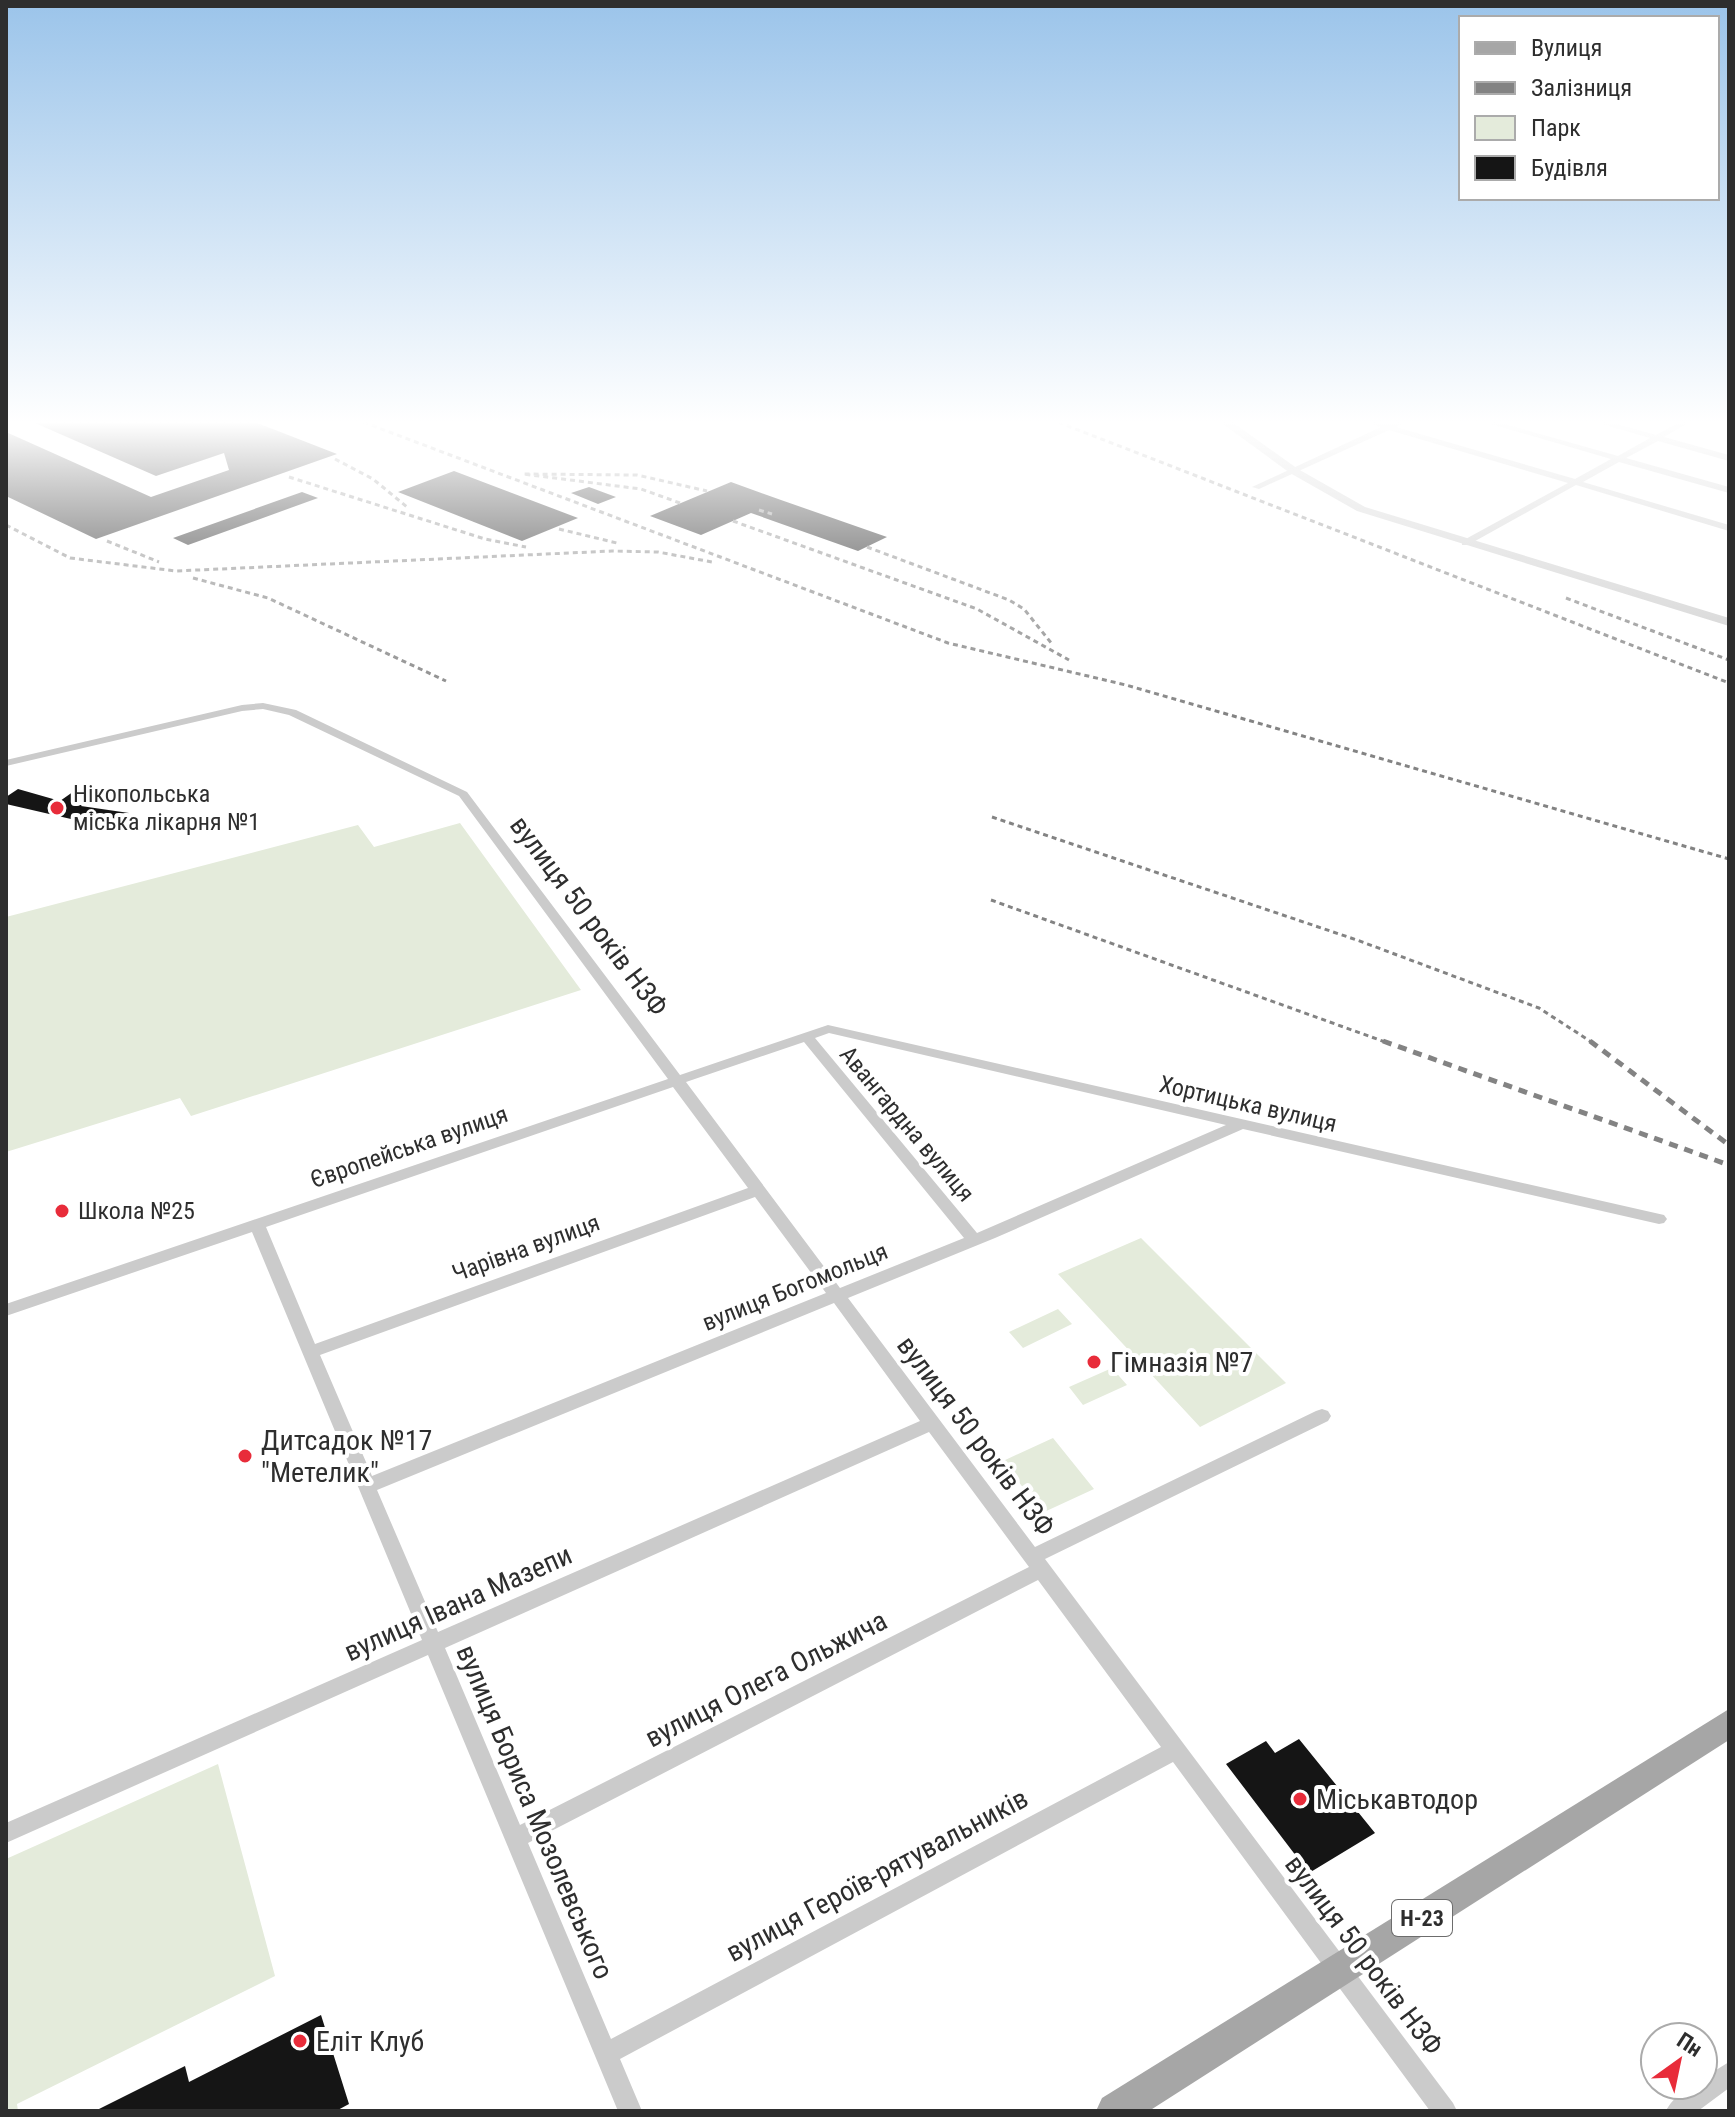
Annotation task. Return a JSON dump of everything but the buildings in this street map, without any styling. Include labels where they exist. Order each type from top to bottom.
[{"type":"main road","name":"Н-23","points":[[1115,2111],[1729,1723]]},
{"type":"street","points":[[1388,518],[1729,622]]},
{"type":"street","points":[[1465,543],[1512,518]]},
{"type":"street","points":[[1695,518],[1729,528]]},
{"type":"street","name":"вулиця 50 років НЗФ","points":[[6,763],[242,708],[263,706],[292,712],[463,794],[1445,2111]]},
{"type":"street","name":"Європейська вулиця","points":[[6,1310],[828,1029]]},
{"type":"street","name":"Хортицька вулиця","points":[[828,1029],[1659,1219]]},
{"type":"street","name":"Авангардна вулиця","points":[[806,1036],[974,1240]]},
{"type":"street","name":"вулиця Богомольця","points":[[367,1486],[974,1240],[1238,1125]]},
{"type":"street","name":"Чарівна вулиця","points":[[311,1352],[758,1190]]},
{"type":"street","name":"вулиця Бориса Мозолевського","points":[[257,1225],[630,2111]]},
{"type":"street","name":"вулиця Олега Ольжича","points":[[516,1838],[1322,1416]]},
{"type":"street","name":"вулиця Івана Мазепи","points":[[6,1833],[932,1423]]},
{"type":"street","name":"вулиця Героїв-рятувальників","points":[[606,2054],[1176,1750]]},
{"type":"street","points":[[1678,2111],[1729,2074]]},
{"type":"green space","points":[[460,823],[581,990],[191,1116],[180,1098],[6,1152],[6,917],[358,825],[374,847]]},
{"type":"green space","points":[[1141,1238],[1286,1383],[1200,1427],[1058,1274]]},
{"type":"green space","points":[[1058,1309],[1072,1324],[1023,1348],[1009,1332]]},
{"type":"green space","points":[[1112,1368],[1127,1385],[1083,1405],[1069,1387]]},
{"type":"green space","points":[[1053,1438],[1094,1489],[1042,1513],[1003,1461]]},
{"type":"green space","points":[[218,1764],[275,1976],[17,2104],[18,2111],[6,2111],[6,1859]]},
{"type":"railway","points":[[418,518],[485,539],[526,547]]},
{"type":"railway","points":[[617,518],[948,643],[1126,685],[1729,859]]},
{"type":"railway","points":[[1304,518],[1729,683]]},
{"type":"railway","points":[[733,521],[977,609],[1069,660]]},
{"type":"railway","points":[[6,525],[70,558],[176,571],[612,551],[658,552],[712,562]]},
{"type":"railway","points":[[559,529],[617,543]]},
{"type":"railway","points":[[107,541],[159,562]]},
{"type":"railway","points":[[867,547],[1009,600],[1024,609],[1052,644]]},
{"type":"railway","points":[[193,578],[268,598],[446,681]]},
{"type":"railway","points":[[1566,598],[1729,660]]},
{"type":"railway","points":[[992,817],[1357,940],[1539,1008],[1591,1041]]},
{"type":"railway","points":[[991,900],[1388,1043]]},
{"type":"railway","points":[[1383,1041],[1729,1165]]},
{"type":"railway","points":[[1591,1041],[1729,1145]]},
{"type":"place","name":"Нікопольська міська лікарня №1","points":[[57,808]]},
{"type":"place","name":"Школа №25","points":[[62,1211]]},
{"type":"place","name":"Гімназія №7","points":[[1094,1362]]},
{"type":"place","name":"Дитсадок №17 \"Метелик\"","points":[[245,1456]]},
{"type":"place","name":"Міськавтодор","points":[[1300,1799]]},
{"type":"place","name":"Еліт Клуб","points":[[300,2041]]}]
